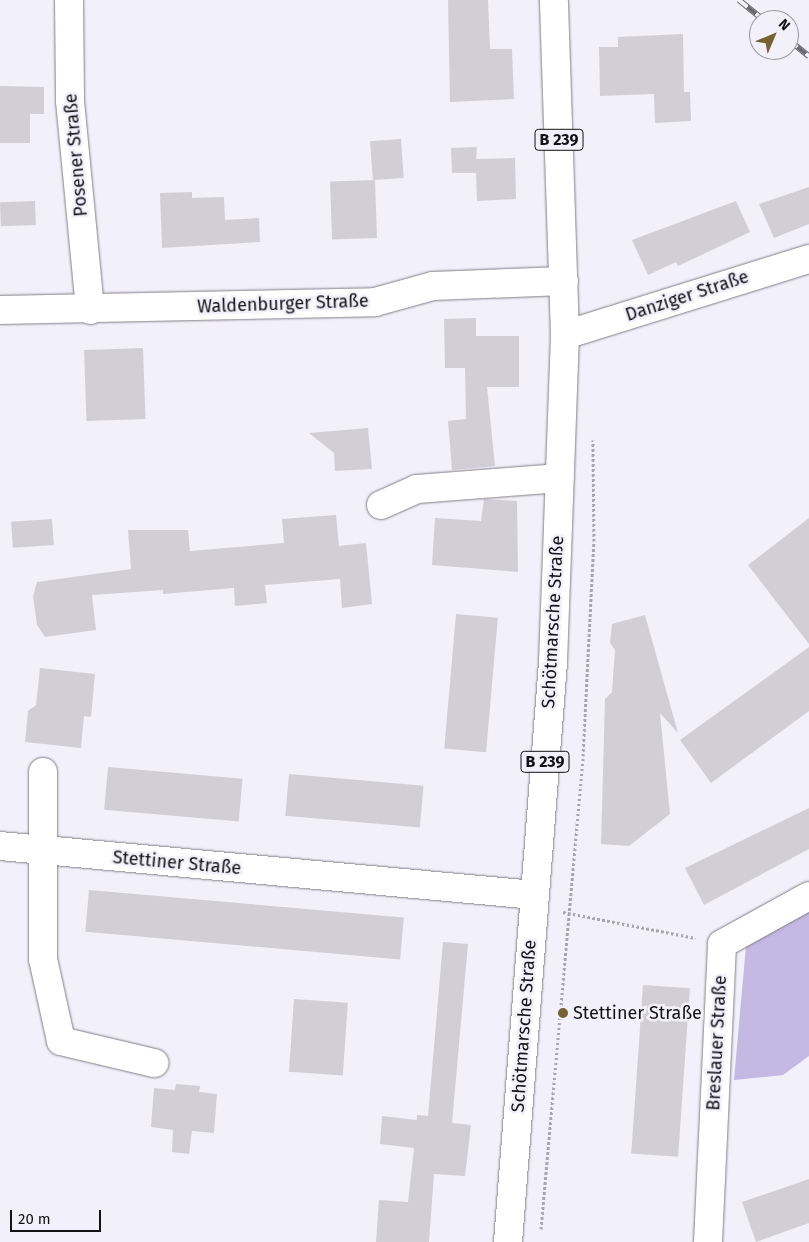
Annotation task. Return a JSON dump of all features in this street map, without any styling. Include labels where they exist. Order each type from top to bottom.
[{"type":"street","name":"Posener Straße","points":[[69,0],[70,101],[90,310]]},
{"type":"street","name":"Schötmarsche Straße","points":[[508,1242],[553,662],[560,478],[565,335],[554,0]]},
{"type":"street","name":"Danziger Straße","points":[[565,335],[809,258]]},
{"type":"street","name":"Waldenburger Straße","points":[[0,310],[90,310],[375,302],[432,286],[564,281]]},
{"type":"street","points":[[381,505],[417,489],[560,478]]},
{"type":"street","points":[[43,772],[43,959],[61,1041],[154,1063]]},
{"type":"street","name":"Stettiner Straße","points":[[0,846],[534,900]]},
{"type":"street","points":[[722,944],[809,896]]},
{"type":"street","name":"Breslauer Straße","points":[[708,1242],[722,944]]},
{"type":"path","points":[[534,900],[722,944]]},
{"type":"shaded area","points":[[809,911],[809,1056],[783,1075],[734,1080],[746,946]]},
{"type":"building","points":[[448,0],[488,0],[490,49],[512,49],[514,99],[450,102]]},
{"type":"building","points":[[683,34],[684,92],[690,92],[691,121],[655,123],[654,94],[600,96],[599,47],[618,47],[618,37]]},
{"type":"building","points":[[0,86],[44,87],[44,114],[30,114],[30,143],[0,143]]},
{"type":"building","points":[[401,139],[404,178],[373,180],[370,141]]},
{"type":"building","points":[[477,147],[476,159],[515,158],[516,199],[477,201],[476,173],[452,173],[451,148]]},
{"type":"building","points":[[375,180],[377,238],[332,240],[330,182]]},
{"type":"building","points":[[809,187],[809,224],[774,238],[759,204]]},
{"type":"building","points":[[192,192],[192,198],[224,197],[225,220],[259,218],[260,242],[162,248],[160,193]]},
{"type":"building","points":[[35,201],[36,225],[1,226],[0,202]]},
{"type":"building","points":[[736,201],[750,232],[678,266],[676,262],[648,275],[632,240]]},
{"type":"building","points":[[476,318],[476,336],[519,336],[519,387],[487,387],[495,466],[452,470],[448,421],[466,419],[465,368],[445,368],[444,319]]},
{"type":"building","points":[[143,348],[145,419],[87,421],[84,350]]},
{"type":"building","points":[[368,428],[372,469],[335,471],[334,453],[309,433]]},
{"type":"building","points":[[484,499],[517,501],[518,572],[432,565],[435,518],[481,521]]},
{"type":"building","points":[[336,515],[339,546],[366,543],[372,604],[342,608],[340,579],[265,585],[267,603],[235,606],[234,588],[163,594],[163,590],[92,595],[96,630],[45,637],[37,625],[33,596],[37,582],[131,569],[128,530],[188,530],[190,551],[284,543],[282,519]]},
{"type":"building","points":[[809,518],[809,644],[748,565]]},
{"type":"building","points":[[52,519],[54,545],[13,548],[11,522]]},
{"type":"building","points":[[456,614],[498,618],[486,752],[444,748]]},
{"type":"building","points":[[645,615],[678,733],[660,713],[670,814],[629,846],[601,844],[605,699],[612,692],[615,650],[610,643],[612,624]]},
{"type":"building","points":[[809,647],[809,711],[711,783],[680,740]]},
{"type":"building","points":[[40,668],[95,674],[91,717],[84,716],[81,748],[25,742],[28,711],[36,705]]},
{"type":"building","points":[[108,767],[242,779],[239,822],[104,810]]},
{"type":"building","points":[[289,774],[423,786],[420,828],[285,816]]},
{"type":"building","points":[[809,808],[809,849],[704,905],[685,868]]},
{"type":"building","points":[[89,890],[404,918],[400,959],[85,932]]},
{"type":"building","points":[[443,942],[468,944],[452,1123],[471,1125],[465,1176],[434,1174],[429,1242],[376,1242],[379,1200],[408,1202],[414,1148],[380,1144],[382,1116],[417,1120],[417,1115],[428,1116]]},
{"type":"building","points":[[643,985],[690,988],[678,1157],[631,1154]]},
{"type":"building","points":[[294,999],[348,1003],[343,1076],[289,1072]]},
{"type":"building","points":[[176,1084],[200,1086],[199,1092],[217,1094],[214,1133],[192,1131],[189,1154],[172,1152],[173,1130],[151,1127],[154,1088],[175,1090]]},
{"type":"building","points":[[809,1179],[809,1223],[756,1242],[742,1202]]},
{"type":"railway","points":[[739,0],[752,10]]},
{"type":"railway","points":[[799,48],[809,56]]},
{"type":"place","name":"Stettiner Straße","points":[[563,1013]]}]
